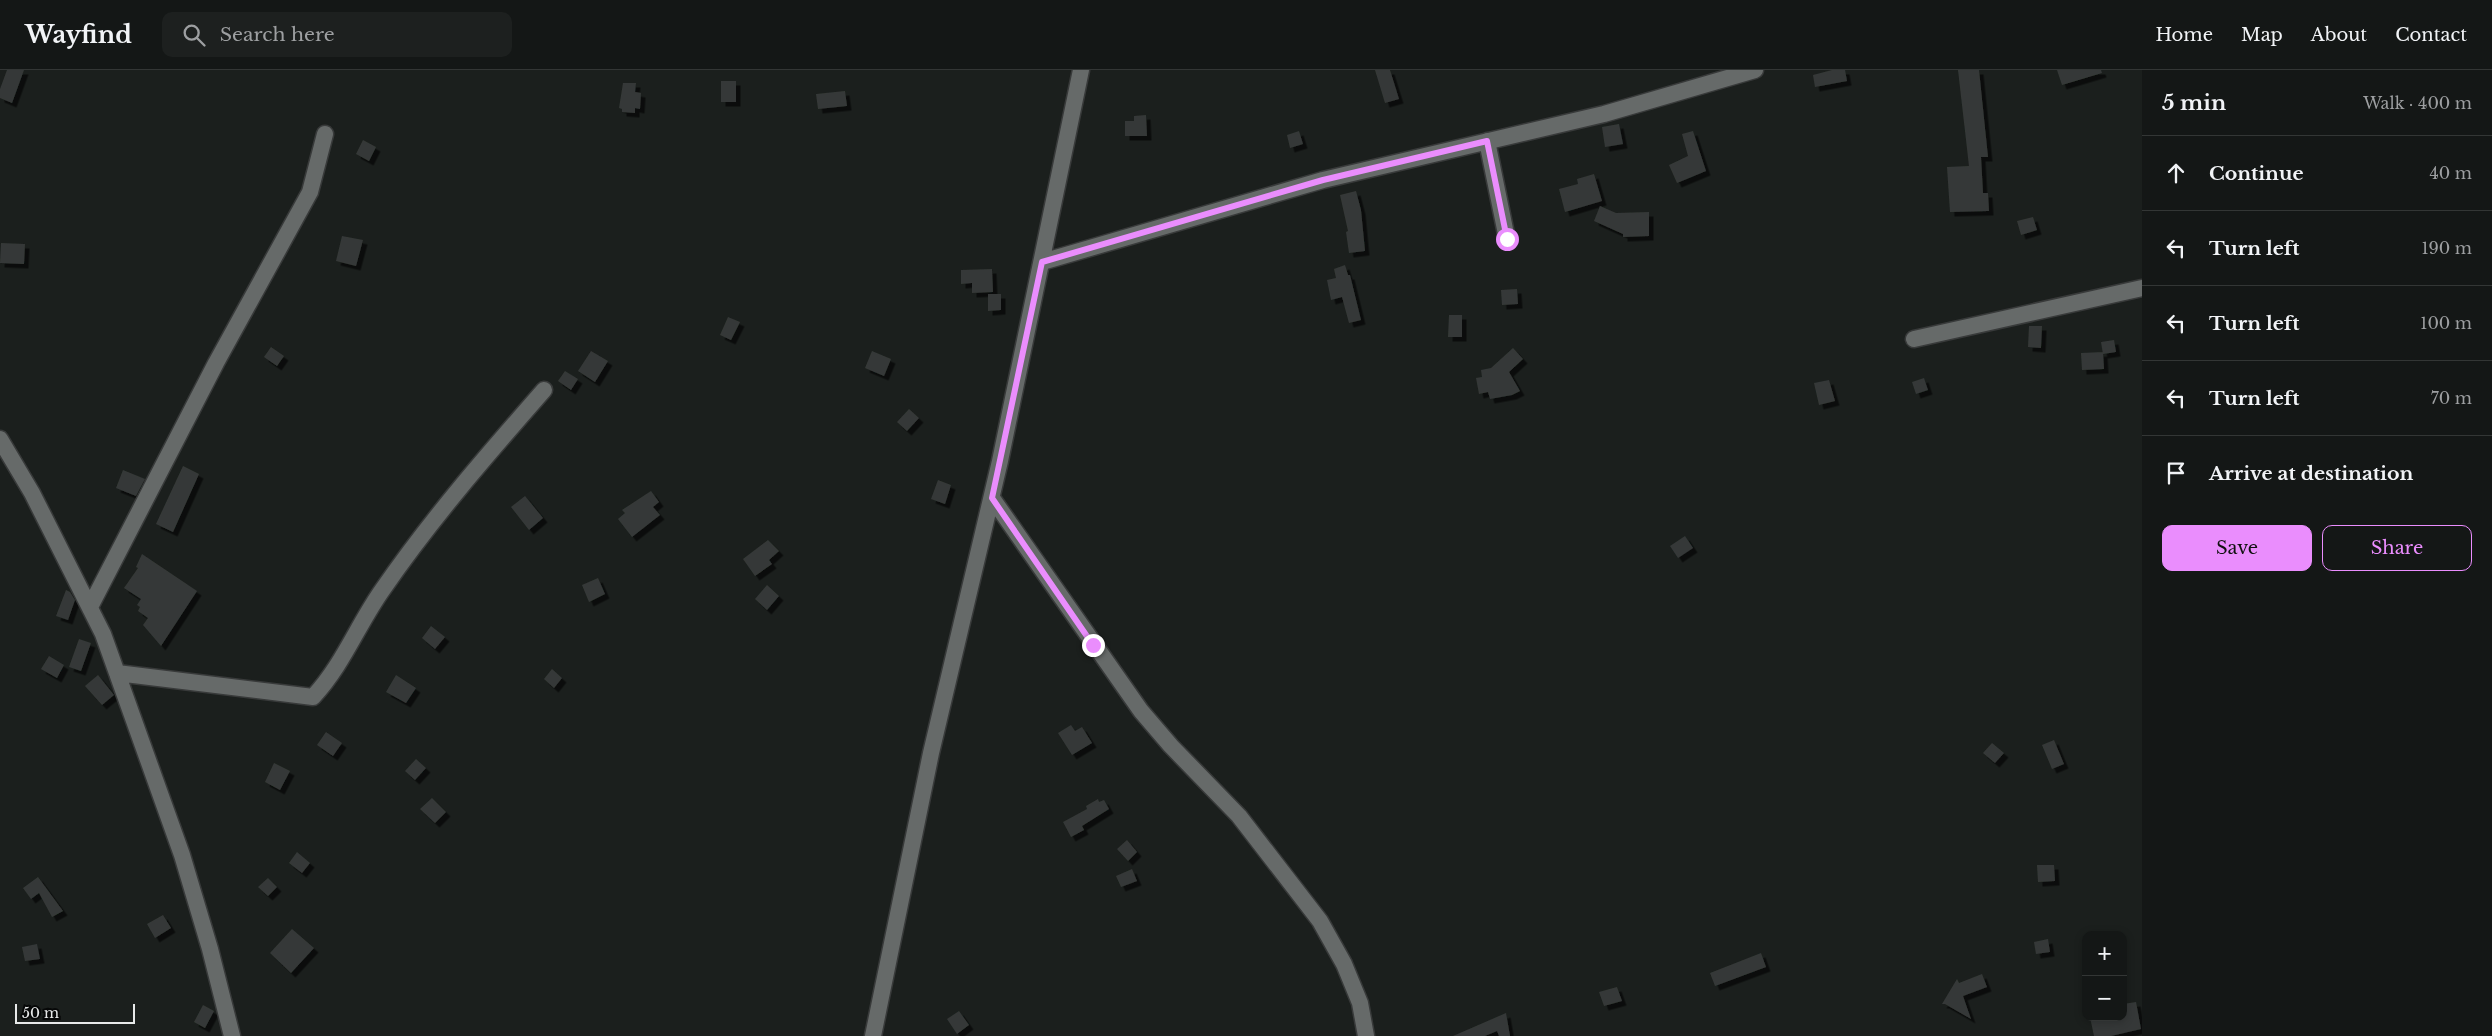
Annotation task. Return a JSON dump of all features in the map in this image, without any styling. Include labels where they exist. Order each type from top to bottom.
[{"type":"street","points":[[873,1036],[931,753],[992,498],[1081,70]]},
{"type":"street","points":[[1042,262],[1323,180],[1604,114],[1755,70]]},
{"type":"street","points":[[90,607],[216,363],[310,192],[325,134]]},
{"type":"street","points":[[1487,141],[1507,239]]},
{"type":"street","points":[[1914,339],[2142,288]]},
{"type":"street","points":[[117,673],[313,697],[330,679],[382,590],[428,527],[544,390]]},
{"type":"street","points":[[0,439],[32,493],[103,634],[182,855],[210,950],[232,1036]]},
{"type":"street","points":[[992,498],[1141,711],[1171,746],[1239,816],[1320,921],[1344,964],[1360,1003],[1366,1036]]},
{"type":"building","points":[[7,70],[24,70],[12,103],[0,98],[0,89]]},
{"type":"building","points":[[1375,70],[1390,70],[1399,99],[1385,103]]},
{"type":"building","points":[[1832,70],[1845,70],[1847,81],[1815,87],[1813,75]]},
{"type":"building","points":[[1958,70],[1979,70],[1988,157],[1981,157],[1983,193],[1988,193],[1989,211],[1950,212],[1947,167],[1969,166]]},
{"type":"building","points":[[2057,70],[2101,70],[2102,73],[2062,85]]},
{"type":"building","points":[[721,81],[736,81],[736,102],[721,102]]},
{"type":"building","points":[[623,83],[636,83],[635,92],[641,93],[640,109],[635,108],[635,113],[622,112],[622,109],[619,108]]},
{"type":"building","points":[[845,91],[847,106],[818,109],[816,94]]},
{"type":"building","points":[[1146,115],[1147,136],[1125,136],[1125,121],[1134,121],[1134,116]]},
{"type":"building","points":[[1619,124],[1623,144],[1605,147],[1602,127]]},
{"type":"building","points":[[1299,131],[1303,144],[1290,148],[1287,135]]},
{"type":"building","points":[[1693,131],[1706,171],[1677,183],[1669,165],[1688,156],[1682,134]]},
{"type":"building","points":[[363,140],[376,147],[369,161],[356,154]]},
{"type":"building","points":[[1594,174],[1602,201],[1565,212],[1559,189],[1578,184],[1577,179]]},
{"type":"building","points":[[1356,191],[1361,210],[1365,251],[1349,253],[1346,232],[1348,231],[1340,195]]},
{"type":"building","points":[[1600,206],[1616,213],[1649,212],[1649,236],[1623,237],[1623,234],[1594,221]]},
{"type":"building","points":[[2033,217],[2037,230],[2021,235],[2017,221]]},
{"type":"building","points":[[342,236],[363,240],[356,266],[336,261]]},
{"type":"building","points":[[1,243],[25,244],[24,264],[0,263]]},
{"type":"building","points":[[1345,265],[1348,275],[1350,275],[1361,320],[1349,323],[1342,297],[1331,300],[1327,280],[1336,278],[1334,269]]},
{"type":"building","points":[[992,269],[993,292],[972,293],[972,283],[961,284],[961,270]]},
{"type":"building","points":[[1517,289],[1518,304],[1502,305],[1501,290]]},
{"type":"building","points":[[988,294],[1001,294],[1001,310],[988,311]]},
{"type":"building","points":[[1449,315],[1462,315],[1462,337],[1448,337]]},
{"type":"building","points":[[728,317],[740,322],[731,340],[720,335]]},
{"type":"building","points":[[2029,326],[2042,326],[2041,348],[2028,347]]},
{"type":"building","points":[[2114,340],[2116,352],[2103,354],[2101,342]]},
{"type":"building","points":[[271,347],[284,356],[277,366],[264,357]]},
{"type":"building","points":[[1513,348],[1523,359],[1509,372],[1520,391],[1512,395],[1490,399],[1488,392],[1479,394],[1476,378],[1482,377],[1481,370],[1491,368]]},
{"type":"building","points":[[591,351],[608,361],[595,382],[578,371]]},
{"type":"building","points":[[872,351],[891,359],[884,376],[865,368]]},
{"type":"building","points":[[2103,352],[2104,369],[2082,370],[2081,353]]},
{"type":"building","points":[[565,371],[578,379],[571,390],[558,381]]},
{"type":"building","points":[[1924,378],[1928,390],[1916,394],[1912,382]]},
{"type":"building","points":[[1829,380],[1835,401],[1819,405],[1814,383]]},
{"type":"building","points":[[909,409],[919,418],[907,431],[897,422]]},
{"type":"building","points":[[183,466],[199,474],[173,532],[156,524]]},
{"type":"building","points":[[123,470],[145,479],[136,496],[116,488]]},
{"type":"building","points":[[938,480],[951,485],[945,504],[931,499]]},
{"type":"building","points":[[651,491],[659,502],[653,507],[660,515],[632,537],[618,519],[625,513],[622,510]]},
{"type":"building","points":[[525,496],[543,518],[529,530],[511,507]]},
{"type":"building","points":[[1685,536],[1693,548],[1678,558],[1670,546]]},
{"type":"building","points":[[768,540],[779,551],[769,560],[772,564],[755,576],[743,559]]},
{"type":"building","points":[[142,554],[197,591],[161,646],[143,625],[148,618],[138,611],[140,607],[137,605],[141,599],[124,588],[138,568],[136,567]]},
{"type":"building","points":[[598,578],[605,594],[589,602],[582,585]]},
{"type":"building","points":[[767,585],[779,596],[767,610],[755,599]]},
{"type":"building","points":[[66,590],[70,592],[75,600],[68,620],[56,616]]},
{"type":"building","points":[[431,626],[445,637],[435,649],[422,638]]},
{"type":"building","points":[[79,639],[91,643],[81,671],[69,667]]},
{"type":"building","points":[[49,656],[64,665],[57,678],[41,669]]},
{"type":"building","points":[[552,669],[562,678],[554,688],[544,679]]},
{"type":"building","points":[[98,675],[114,695],[102,705],[85,686]]},
{"type":"building","points":[[396,675],[416,688],[406,703],[386,692]]},
{"type":"building","points":[[1071,725],[1075,731],[1082,727],[1092,743],[1072,755],[1058,733]]},
{"type":"building","points":[[326,732],[342,743],[333,756],[317,745]]},
{"type":"building","points":[[2054,740],[2064,764],[2052,769],[2042,745]]},
{"type":"building","points":[[1992,743],[2004,753],[1995,763],[1983,753]]},
{"type":"building","points":[[416,759],[426,768],[415,780],[405,771]]},
{"type":"building","points":[[274,763],[290,771],[280,790],[265,782]]},
{"type":"building","points":[[432,798],[446,812],[435,823],[420,809]]},
{"type":"building","points":[[1098,799],[1099,802],[1104,800],[1109,809],[1082,826],[1084,830],[1071,837],[1063,822],[1087,809],[1086,806]]},
{"type":"building","points":[[1127,840],[1137,852],[1128,861],[1117,849]]},
{"type":"building","points":[[297,852],[310,863],[302,873],[289,863]]},
{"type":"building","points":[[2037,865],[2054,865],[2055,881],[2038,882]]},
{"type":"building","points":[[1132,869],[1137,881],[1121,887],[1116,876]]},
{"type":"building","points":[[38,877],[63,911],[52,917],[39,893],[31,899],[23,888]]},
{"type":"building","points":[[268,878],[277,887],[268,896],[258,887]]},
{"type":"building","points":[[163,915],[171,928],[155,938],[147,924]]},
{"type":"building","points":[[292,929],[314,948],[291,973],[270,953]]},
{"type":"building","points":[[2048,939],[2050,952],[2036,954],[2034,942]]},
{"type":"building","points":[[37,944],[40,959],[25,961],[22,947]]},
{"type":"building","points":[[1761,953],[1766,967],[1715,986],[1710,973]]},
{"type":"building","points":[[1982,974],[1987,987],[1963,996],[1971,1019],[1942,1004],[1957,979],[1959,983]]},
{"type":"building","points":[[1617,987],[1622,1001],[1604,1006],[1599,992]]},
{"type":"building","points":[[2136,1002],[2141,1029],[2111,1036],[2094,1036],[2091,1021],[2127,1021],[2127,1003]]},
{"type":"building","points":[[203,1005],[214,1011],[205,1028],[194,1022]]},
{"type":"building","points":[[959,1011],[969,1025],[957,1034],[947,1019]]},
{"type":"building","points":[[1506,1013],[1510,1036],[1499,1036],[1497,1031],[1485,1036],[1453,1036]]},
{"type":"route","points":[[1093,645],[992,498],[1042,262],[1323,180],[1487,141],[1507,239]]}]
